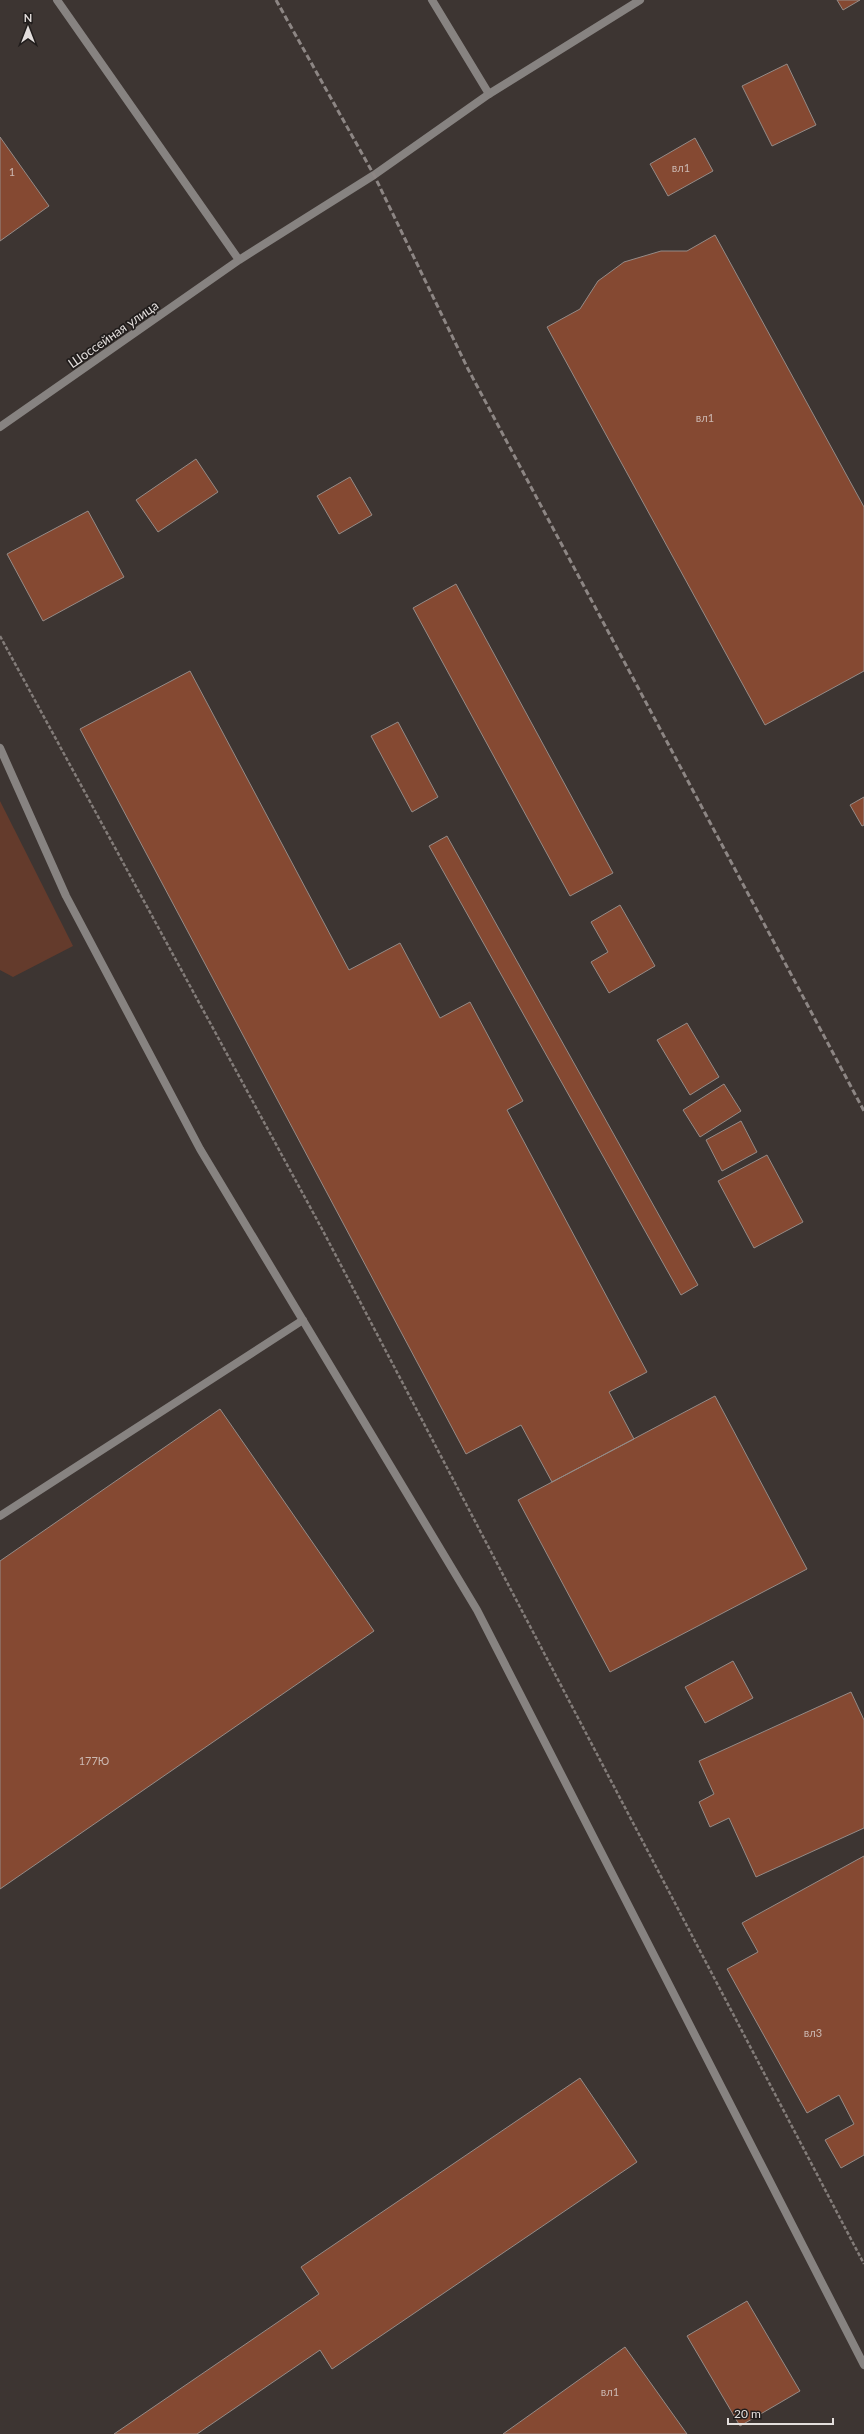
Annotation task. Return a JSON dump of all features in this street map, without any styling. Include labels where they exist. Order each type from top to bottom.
[{"type":"street","points":[[57,0],[239,260]]},
{"type":"street","points":[[432,0],[489,94]]},
{"type":"street","name":"Шоссейная улица","points":[[0,427],[239,260],[374,175],[489,94],[640,0]]},
{"type":"street","points":[[0,748],[66,896],[200,1149],[477,1610],[864,2365]]},
{"type":"street","points":[[0,1516],[302,1320]]},
{"type":"path","points":[[0,636],[322,1229],[864,2264]]},
{"type":"shaded area","points":[[0,801],[73,946],[13,977],[0,970]]},
{"type":"building","points":[[837,0],[860,0],[843,10]]},
{"type":"building","points":[[787,64],[816,125],[772,146],[742,86]]},
{"type":"building","points":[[0,137],[49,206],[0,241]]},
{"type":"building","points":[[695,138],[713,171],[668,196],[650,164]]},
{"type":"building","points":[[715,235],[864,507],[864,671],[765,725],[547,327],[580,309],[598,281],[624,262],[661,251],[687,251]]},
{"type":"building","points":[[196,459],[218,492],[158,532],[136,500]]},
{"type":"building","points":[[350,477],[372,515],[339,534],[317,496]]},
{"type":"building","points":[[88,511],[124,577],[43,621],[7,554]]},
{"type":"building","points":[[456,584],[613,873],[570,896],[413,608]]},
{"type":"building","points":[[190,671],[349,970],[400,943],[440,1018],[470,1002],[523,1101],[507,1110],[647,1372],[609,1392],[634,1439],[552,1482],[521,1425],[466,1454],[80,729]]},
{"type":"building","points":[[398,722],[438,797],[412,812],[371,736]]},
{"type":"building","points":[[864,797],[864,825],[862,826],[850,805]]},
{"type":"building","points":[[447,836],[698,1285],[681,1295],[429,846]]},
{"type":"building","points":[[620,905],[655,966],[609,993],[591,962],[608,952],[591,922]]},
{"type":"building","points":[[687,1023],[719,1077],[690,1095],[657,1040]]},
{"type":"building","points":[[724,1084],[741,1111],[700,1137],[683,1110]]},
{"type":"building","points":[[741,1121],[757,1152],[722,1171],[706,1140]]},
{"type":"building","points":[[767,1155],[803,1222],[754,1248],[718,1181]]},
{"type":"building","points":[[715,1396],[807,1569],[610,1672],[518,1500]]},
{"type":"building","points":[[220,1409],[374,1631],[0,1889],[0,1561]]},
{"type":"building","points":[[733,1661],[753,1698],[705,1723],[685,1687]]},
{"type":"building","points":[[851,1692],[864,1720],[864,1828],[756,1877],[729,1818],[710,1827],[699,1802],[714,1794],[699,1761]]},
{"type":"building","points":[[864,1856],[864,2155],[841,2168],[825,2140],[854,2124],[839,2095],[807,2113],[727,1969],[758,1952],[742,1923]]},
{"type":"building","points":[[580,2078],[637,2162],[332,2369],[320,2350],[197,2434],[114,2434],[319,2294],[301,2267]]},
{"type":"building","points":[[747,2301],[800,2391],[740,2426],[687,2336]]},
{"type":"building","points":[[625,2347],[687,2434],[503,2434]]},
{"type":"railway","points":[[276,0],[374,175],[468,369],[864,1111]]}]
